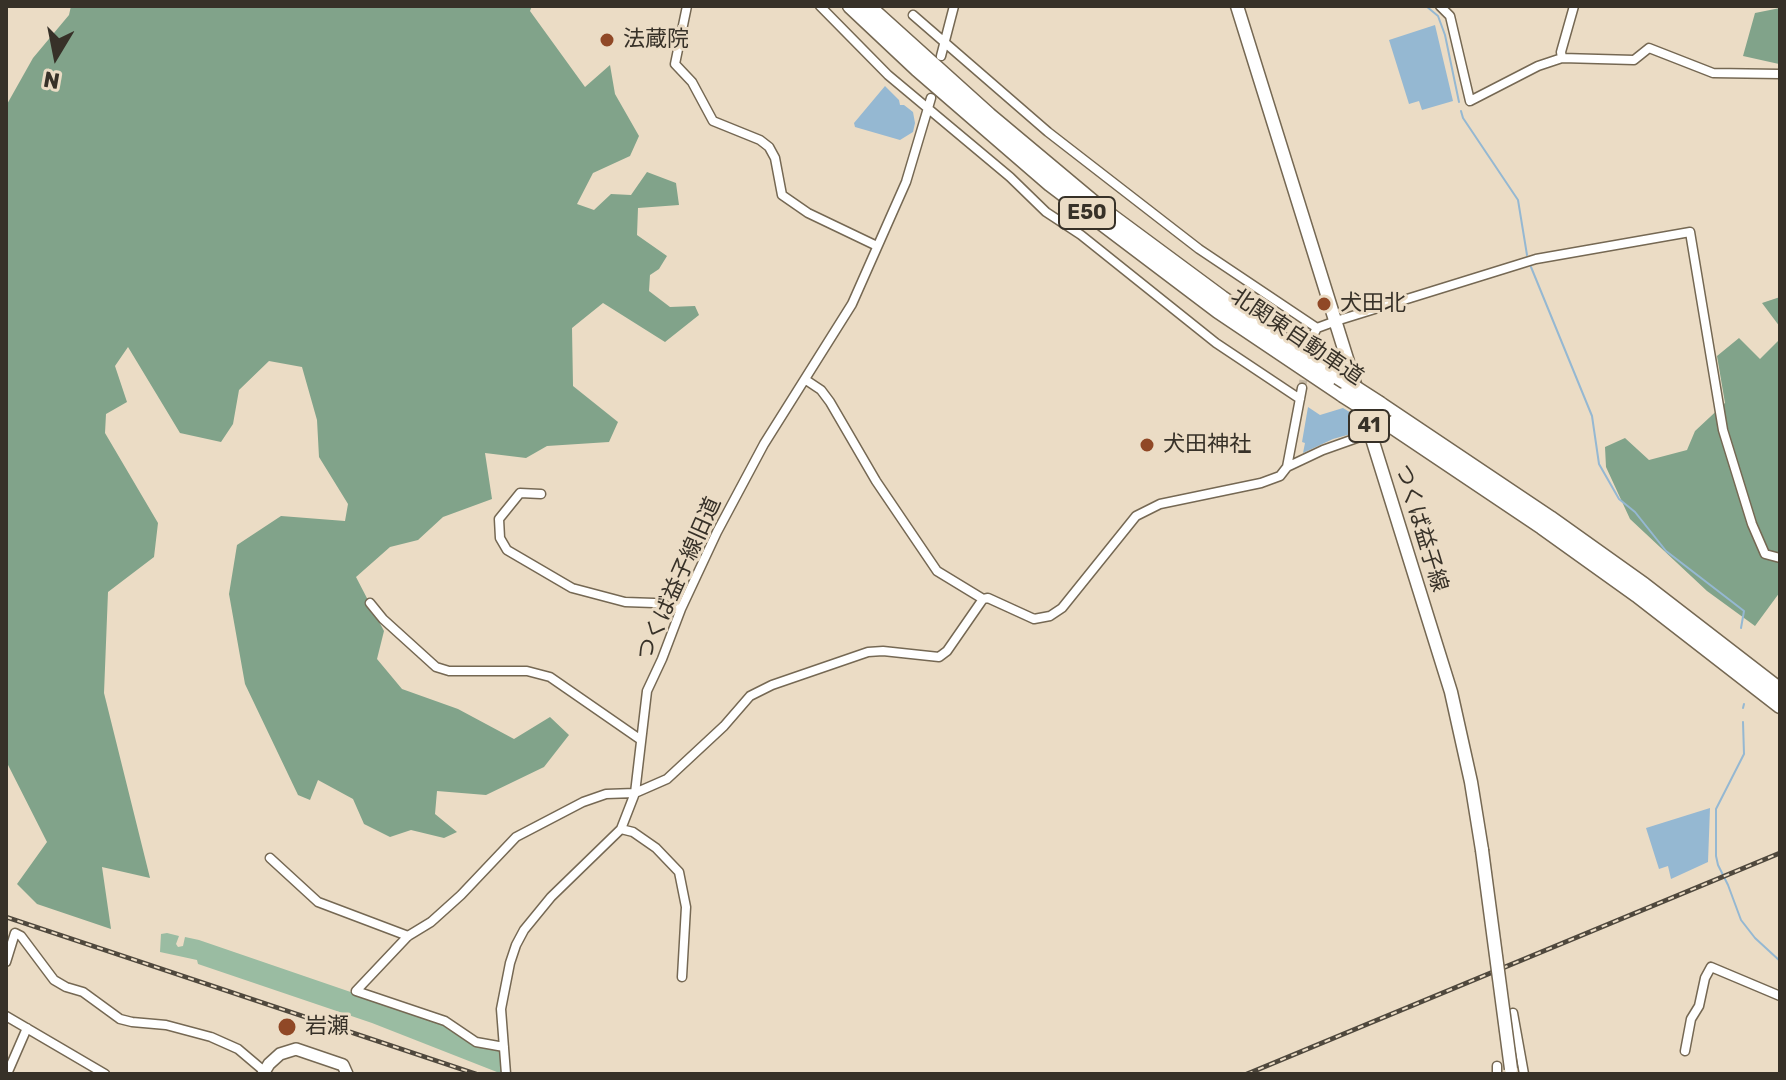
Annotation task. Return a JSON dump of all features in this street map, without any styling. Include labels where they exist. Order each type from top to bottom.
[{"type":"highway","name":"北関東自動車道","points":[[850,6],[917,69],[1061,192],[1218,311],[1613,578],[1780,706]]},
{"type":"highway","name":"北関東自動車道","points":[[868,6],[989,115],[1099,207],[1222,298],[1550,518],[1644,585],[1780,690]]},
{"type":"main road","name":"つくば益子線","points":[[1237,6],[1457,715],[1482,850],[1511,1072]]},
{"type":"street","points":[[687,6],[675,64],[692,82],[713,121],[760,140],[769,147],[775,158],[782,195],[808,213],[877,246]]},
{"type":"street","points":[[820,6],[888,75],[1010,177],[1046,212],[1081,235],[1216,343],[1300,399]]},
{"type":"street","points":[[941,56],[954,6]]},
{"type":"street","points":[[1440,6],[1450,16],[1470,101],[1538,66],[1562,58],[1634,60],[1649,48],[1713,73],[1780,74]]},
{"type":"street","points":[[1562,58],[1574,6]]},
{"type":"street","points":[[913,15],[1038,124],[1199,249],[1317,328]]},
{"type":"street","name":"つくば益子線旧道","points":[[506,1074],[501,1009],[510,963],[520,938],[551,897],[621,829],[635,793],[647,691],[681,609],[717,532],[764,444],[847,314],[906,182],[931,98]]},
{"type":"street","points":[[1311,339],[1317,328],[1336,321],[1536,259],[1690,232],[1723,430],[1756,534],[1765,554],[1780,558]]},
{"type":"street","points":[[806,380],[821,390],[830,402],[880,487],[937,571],[983,599],[988,598],[1034,619],[1050,616],[1062,608],[1136,516],[1160,504],[1261,483],[1280,476],[1287,467],[1302,388]]},
{"type":"street","points":[[1287,467],[1343,441],[1371,433]]},
{"type":"street","points":[[541,494],[520,493],[499,519],[500,538],[507,550],[572,588],[625,602],[654,603],[681,609]]},
{"type":"street","points":[[504,1047],[476,1042],[445,1021],[356,991],[408,936],[431,922],[461,895],[516,837],[583,802],[606,794],[635,793],[667,779],[750,696],[772,685],[868,652],[933,658],[943,655],[983,599]]},
{"type":"street","points":[[370,603],[383,619],[436,667],[449,671],[527,671],[550,677],[641,740]]},
{"type":"street","points":[[621,829],[633,832],[656,848],[679,872],[686,907],[682,977]]},
{"type":"street","points":[[270,858],[318,902],[408,936]]},
{"type":"street","points":[[6,962],[15,933],[21,936],[54,980],[83,992],[120,1019],[166,1025],[211,1037],[238,1049],[264,1072],[280,1054],[296,1049],[343,1065],[347,1074]]},
{"type":"street","points":[[1685,1051],[1691,1019],[1699,1006],[1705,978],[1711,967],[1780,996]]},
{"type":"street","points":[[1513,1013],[1524,1074]]},
{"type":"street","points":[[6,1016],[105,1074]]},
{"type":"street","points":[[7,1074],[27,1028]]},
{"type":"green space","points":[[71,6],[532,6],[530,11],[585,87],[610,65],[615,94],[639,136],[630,156],[593,173],[577,204],[594,210],[611,194],[631,195],[647,172],[676,183],[679,205],[638,208],[637,235],[667,256],[659,269],[650,275],[649,291],[670,307],[695,306],[699,315],[665,342],[603,303],[572,328],[573,386],[618,422],[609,442],[547,446],[526,458],[485,453],[492,499],[443,517],[418,540],[390,547],[356,577],[384,631],[377,659],[402,689],[458,709],[514,739],[550,717],[569,735],[544,767],[486,795],[437,791],[435,814],[457,832],[444,838],[411,830],[390,837],[364,824],[353,799],[318,780],[310,800],[298,795],[245,684],[229,594],[237,545],[281,516],[345,521],[348,504],[319,457],[317,420],[302,367],[269,361],[239,390],[233,424],[221,442],[180,433],[128,347],[115,366],[127,402],[106,414],[105,433],[158,523],[154,557],[108,592],[104,693],[150,878],[102,867],[111,929],[37,904],[17,884],[47,842],[6,761],[6,106],[33,58],[69,15]]},
{"type":"green space","points":[[1780,8],[1780,76],[1779,64],[1743,56],[1755,13]]},
{"type":"green space","points":[[1780,297],[1780,327],[1762,303]]},
{"type":"green space","points":[[1739,338],[1760,359],[1780,339],[1780,592],[1755,626],[1707,591],[1630,519],[1606,467],[1605,447],[1625,438],[1649,460],[1687,450],[1695,431],[1725,403],[1717,356]]},
{"type":"green space","points":[[161,934],[179,936],[178,947],[183,946],[185,937],[199,940],[444,1024],[500,1050],[502,1074],[372,1023],[198,964],[197,960],[160,952]]},
{"type":"water","points":[[1435,25],[1453,101],[1422,110],[1419,101],[1409,104],[1389,40]]},
{"type":"water","points":[[885,86],[900,105],[913,112],[913,132],[900,140],[855,127],[854,123]]},
{"type":"water","points":[[1308,407],[1320,415],[1343,408],[1353,414],[1358,432],[1303,453]]},
{"type":"water","points":[[1710,808],[1708,862],[1671,879],[1668,866],[1659,869],[1646,828]]},
{"type":"waterway","points":[[1426,6],[1438,16],[1445,35],[1459,102]]},
{"type":"waterway","points":[[1461,111],[1518,200],[1527,255]]},
{"type":"waterway","points":[[1531,267],[1592,416],[1599,464],[1619,499],[1635,512],[1666,551],[1744,611],[1741,628]]},
{"type":"waterway","points":[[1743,708],[1744,704]]},
{"type":"waterway","points":[[1743,722],[1744,754],[1716,809],[1716,856],[1741,920],[1780,961]]},
{"type":"tunnel","points":[[1302,388],[1311,339]]},
{"type":"railway","points":[[1247,1074],[1780,853]]},
{"type":"railway","points":[[6,917],[476,1074]]},
{"type":"place","name":"法蔵院","points":[[607,40]]},
{"type":"place","name":"犬田北","points":[[1324,304]]},
{"type":"place","name":"犬田神社","points":[[1147,445]]},
{"type":"place","name":"岩瀬","points":[[287,1027]]}]
